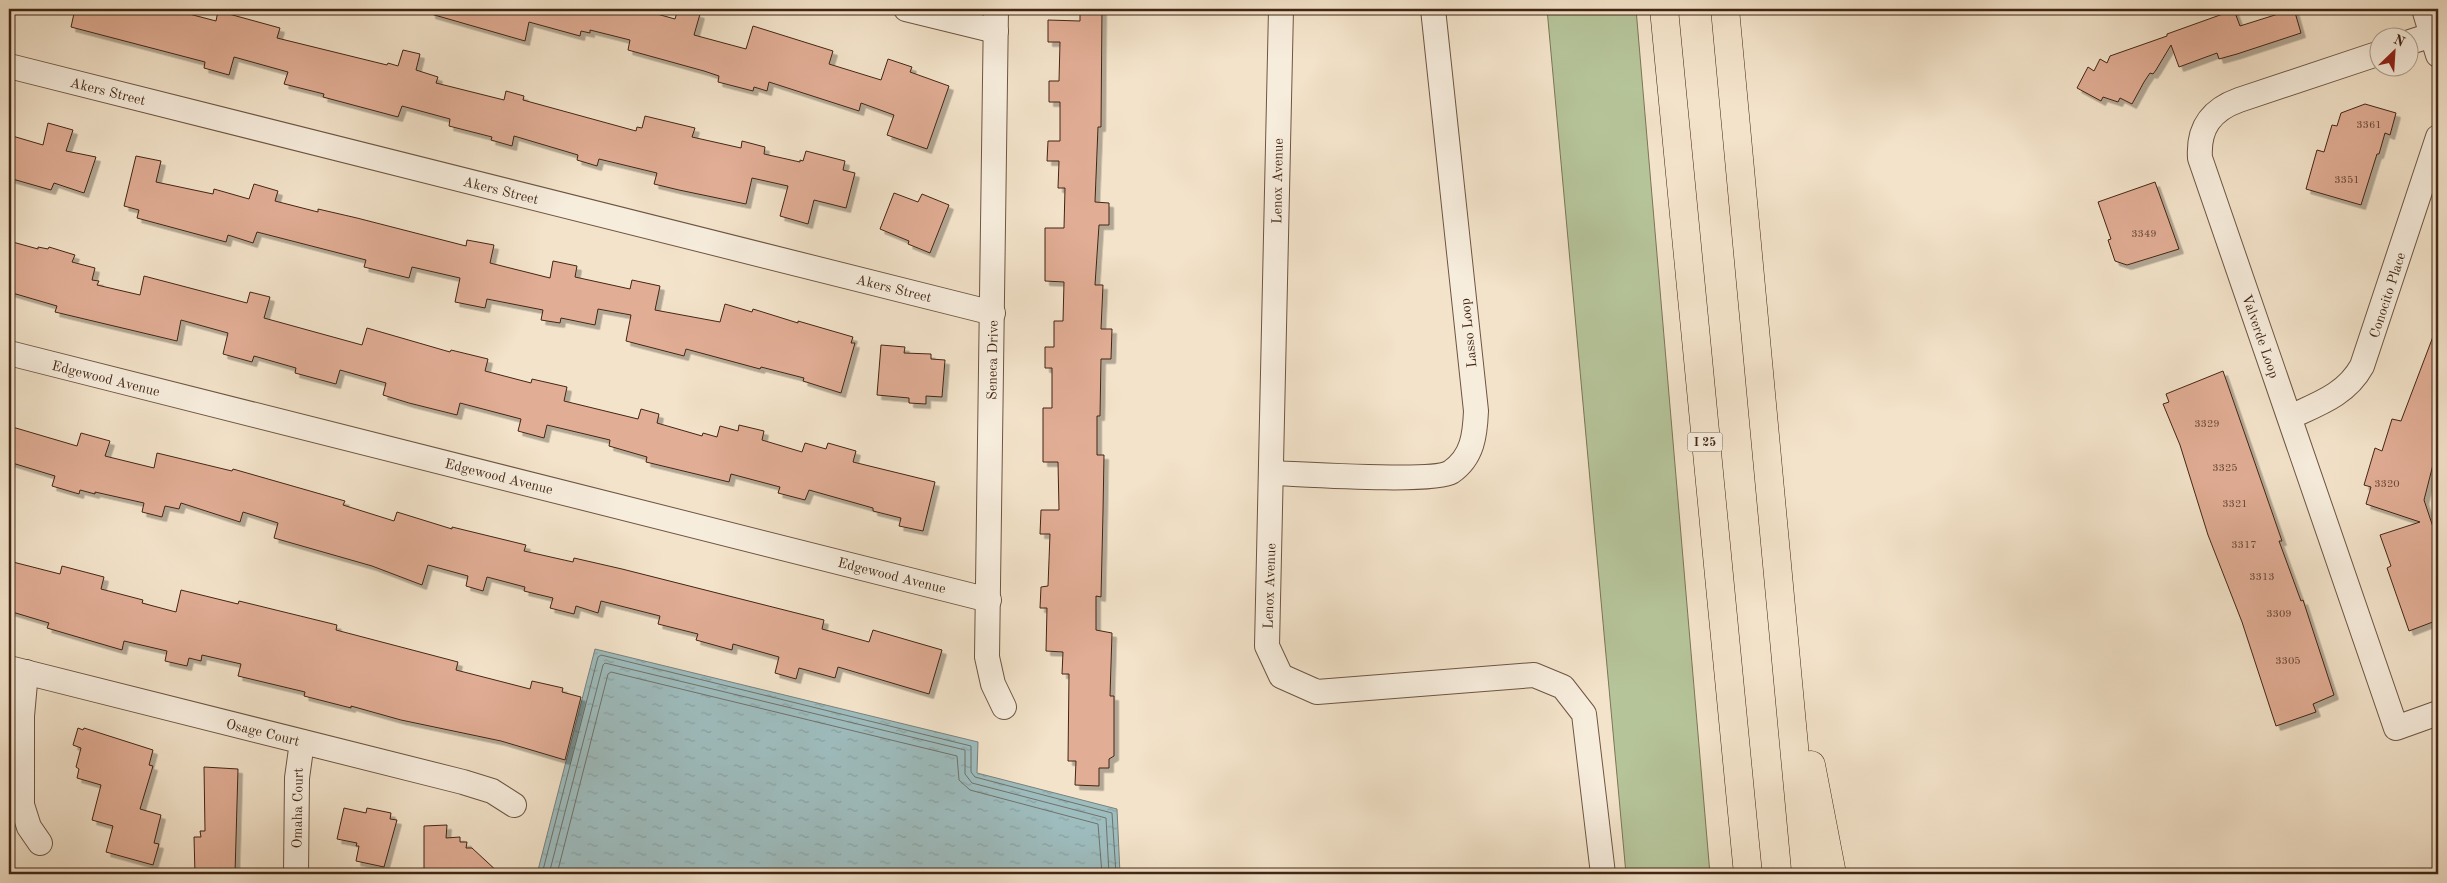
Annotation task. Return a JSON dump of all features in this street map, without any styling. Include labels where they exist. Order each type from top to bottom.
[{"type":"highway","name":"I 25","points":[[1664,9],[1748,874]]},
{"type":"highway","points":[[1725,9],[1806,874]]},
{"type":"highway","points":[[1783,630],[1832,874]]},
{"type":"street","points":[[906,9],[996,20]]},
{"type":"street","name":"Lenox Avenue","points":[[1280,9],[1267,646],[1281,676],[1317,692],[1534,676],[1563,687],[1584,714],[1603,874]]},
{"type":"street","name":"Lasso Loop","points":[[1272,473],[1411,478],[1450,472],[1470,452],[1476,411],[1433,9]]},
{"type":"street","points":[[2420,42],[2436,41],[2424,9]]},
{"type":"street","name":"Seneca Drive","points":[[996,20],[989,671],[997,697],[1004,707]]},
{"type":"street","name":"Valverde Loop","points":[[2370,55],[2229,104],[2211,117],[2201,136],[2199,147],[2202,169],[2290,417],[2396,728],[2438,713]]},
{"type":"street","name":"Akers Street","points":[[9,66],[993,313]]},
{"type":"street","name":"Conocito Place","points":[[2290,417],[2338,394],[2350,384],[2362,366],[2438,137]]},
{"type":"street","name":"Edgewood Avenue","points":[[9,353],[989,600]]},
{"type":"street","points":[[17,670],[22,716],[22,805],[29,827],[40,843]]},
{"type":"street","name":"Osage Court","points":[[17,670],[464,782],[492,792],[514,805]]},
{"type":"street","name":"Omaha Court","points":[[296,874],[296,778],[302,742]]},
{"type":"green space","points":[[1547,9],[1636,9],[1710,874],[1626,874]]},
{"type":"water","points":[[595,649],[978,742],[977,773],[1117,809],[1120,874],[537,874]]},
{"type":"building","points":[[75,9],[170,9],[216,21],[218,11],[280,28],[277,38],[387,65],[388,63],[398,66],[403,50],[420,54],[416,70],[438,77],[436,83],[504,100],[506,91],[524,96],[523,100],[636,131],[637,127],[642,128],[645,116],[695,128],[692,137],[741,148],[742,141],[765,147],[764,154],[800,162],[800,160],[803,161],[806,151],[845,161],[843,170],[855,173],[846,208],[814,200],[808,224],[780,216],[788,186],[752,178],[746,204],[654,184],[657,173],[599,159],[597,166],[577,160],[578,155],[514,136],[512,146],[491,140],[492,137],[449,126],[450,119],[402,106],[398,117],[323,97],[324,94],[284,84],[288,72],[234,57],[229,75],[204,68],[205,62],[71,27]]},
{"type":"building","points":[[431,9],[639,9],[675,19],[678,9],[683,9],[700,14],[694,35],[746,49],[753,26],[833,51],[829,64],[881,80],[888,59],[912,67],[910,72],[949,86],[927,149],[887,135],[894,115],[861,103],[859,111],[769,82],[767,91],[754,87],[753,91],[718,82],[719,76],[628,50],[630,40],[590,30],[590,33],[581,31],[580,36],[529,22],[525,41],[431,14]]},
{"type":"building","points":[[1080,9],[1102,9],[1101,127],[1098,127],[1095,202],[1109,203],[1109,225],[1099,225],[1095,285],[1103,285],[1101,329],[1112,329],[1111,359],[1101,359],[1100,416],[1097,416],[1097,455],[1104,455],[1101,597],[1096,596],[1096,630],[1112,633],[1110,696],[1114,696],[1114,756],[1109,759],[1109,768],[1099,768],[1099,786],[1075,785],[1076,761],[1068,761],[1069,674],[1062,674],[1063,652],[1046,651],[1047,608],[1040,608],[1041,587],[1048,586],[1050,534],[1040,534],[1041,510],[1059,510],[1058,462],[1043,462],[1043,408],[1052,408],[1052,368],[1045,368],[1045,347],[1054,347],[1054,321],[1063,321],[1064,282],[1045,281],[1045,228],[1064,228],[1065,188],[1058,188],[1059,161],[1047,161],[1048,141],[1060,141],[1060,102],[1049,102],[1049,81],[1059,81],[1060,42],[1048,42],[1048,20],[1080,21]]},
{"type":"building","points":[[2294,9],[2301,33],[2237,54],[2219,59],[2217,53],[2179,67],[2171,45],[2156,70],[2153,74],[2150,73],[2144,82],[2132,104],[2120,98],[2118,102],[2103,97],[2101,101],[2077,88],[2088,67],[2094,71],[2100,59],[2107,63],[2110,56],[2167,36],[2167,34],[2234,10],[2240,26]]},
{"type":"building","points":[[2365,104],[2396,113],[2390,135],[2385,133],[2379,154],[2377,154],[2361,205],[2306,189],[2317,150],[2324,152],[2332,125],[2337,126],[2341,113]]},
{"type":"building","points":[[48,123],[73,130],[66,151],[96,157],[84,193],[54,183],[51,190],[9,178],[9,135],[43,145]]},
{"type":"building","points":[[136,156],[161,161],[156,182],[213,194],[214,189],[249,199],[254,184],[278,191],[275,201],[318,212],[318,209],[466,246],[467,240],[494,245],[490,263],[550,278],[553,261],[577,266],[575,277],[630,289],[632,280],[660,286],[655,310],[720,322],[725,304],[752,312],[753,309],[853,337],[851,343],[855,343],[841,393],[803,381],[804,378],[761,367],[760,369],[686,349],[684,356],[626,341],[631,315],[598,309],[595,325],[561,318],[560,323],[541,320],[543,310],[487,299],[485,308],[455,302],[460,278],[412,267],[409,278],[364,267],[366,260],[257,232],[253,243],[228,235],[226,242],[137,218],[139,210],[124,206]]},
{"type":"building","points":[[2155,182],[2179,249],[2127,265],[2115,261],[2108,240],[2111,239],[2098,202]]},
{"type":"building","points":[[894,193],[918,202],[922,194],[949,205],[930,253],[908,244],[909,241],[880,229]]},
{"type":"building","points":[[9,241],[38,249],[38,247],[48,249],[49,247],[75,255],[72,262],[95,268],[92,280],[99,281],[97,285],[140,295],[144,276],[247,303],[250,292],[270,297],[264,318],[362,345],[367,328],[450,352],[451,350],[488,359],[485,371],[531,383],[532,379],[567,387],[564,401],[638,419],[641,409],[659,414],[657,423],[702,436],[703,433],[717,437],[720,426],[738,431],[739,425],[764,431],[762,440],[802,452],[805,443],[826,449],[828,443],[856,451],[853,462],[935,482],[923,531],[899,526],[901,518],[809,490],[805,500],[778,493],[780,487],[731,474],[729,482],[646,462],[647,457],[609,446],[610,440],[547,425],[544,438],[518,431],[521,419],[460,403],[457,415],[409,403],[383,395],[386,383],[340,370],[336,384],[295,373],[296,368],[254,356],[252,362],[223,354],[228,333],[181,320],[177,341],[55,312],[57,306],[9,292]]},
{"type":"building","points":[[2437,326],[2438,445],[2424,500],[2438,542],[2438,620],[2409,631],[2387,568],[2391,566],[2380,535],[2420,522],[2366,504],[2371,487],[2364,485],[2375,448],[2382,451],[2392,419],[2401,421]]},
{"type":"building","points":[[881,345],[905,347],[904,353],[931,354],[931,359],[945,360],[942,397],[926,396],[926,404],[909,403],[909,398],[877,395]]},
{"type":"building","points":[[2223,371],[2282,541],[2279,541],[2301,601],[2303,600],[2334,695],[2313,704],[2316,712],[2276,726],[2242,622],[2208,535],[2180,445],[2163,404],[2169,402],[2166,394]]},
{"type":"building","points":[[9,426],[77,446],[81,433],[110,441],[105,456],[154,468],[157,453],[232,471],[233,469],[345,501],[343,505],[394,521],[397,512],[452,529],[452,527],[526,545],[524,551],[573,562],[574,558],[622,569],[824,620],[822,629],[869,642],[873,630],[942,650],[929,694],[838,667],[835,678],[799,668],[796,679],[775,673],[779,657],[733,644],[732,650],[696,640],[698,634],[658,624],[660,616],[601,601],[598,613],[576,606],[574,614],[550,608],[553,598],[524,591],[525,587],[487,577],[483,591],[466,586],[468,576],[428,565],[422,585],[372,566],[274,538],[278,523],[243,512],[240,522],[181,503],[179,509],[165,506],[162,517],[142,512],[144,503],[95,492],[95,494],[80,490],[79,494],[52,486],[55,476],[9,462]]},
{"type":"building","points":[[9,561],[60,574],[62,566],[104,577],[101,589],[143,600],[142,603],[176,612],[181,590],[238,604],[239,601],[337,625],[336,630],[458,662],[456,670],[530,689],[532,681],[563,688],[562,692],[581,697],[565,760],[501,741],[401,720],[351,706],[351,708],[304,696],[305,692],[238,676],[241,664],[202,655],[201,661],[189,658],[187,666],[165,661],[167,651],[124,641],[122,650],[47,628],[49,623],[9,611]]},
{"type":"building","points":[[78,728],[83,730],[84,728],[153,750],[149,765],[153,766],[140,809],[161,815],[154,843],[159,844],[153,865],[106,852],[113,826],[92,820],[101,785],[77,778],[79,769],[76,767],[81,748],[73,745]]},
{"type":"building","points":[[204,767],[238,769],[235,874],[195,874],[194,837],[201,837],[200,831],[205,831]]},
{"type":"building","points":[[344,808],[366,813],[367,808],[391,813],[390,819],[397,820],[384,867],[356,861],[359,846],[356,846],[357,843],[337,839]]},
{"type":"building","points":[[447,825],[446,838],[460,837],[460,842],[467,842],[466,848],[472,848],[500,874],[424,874],[424,826]]}]
